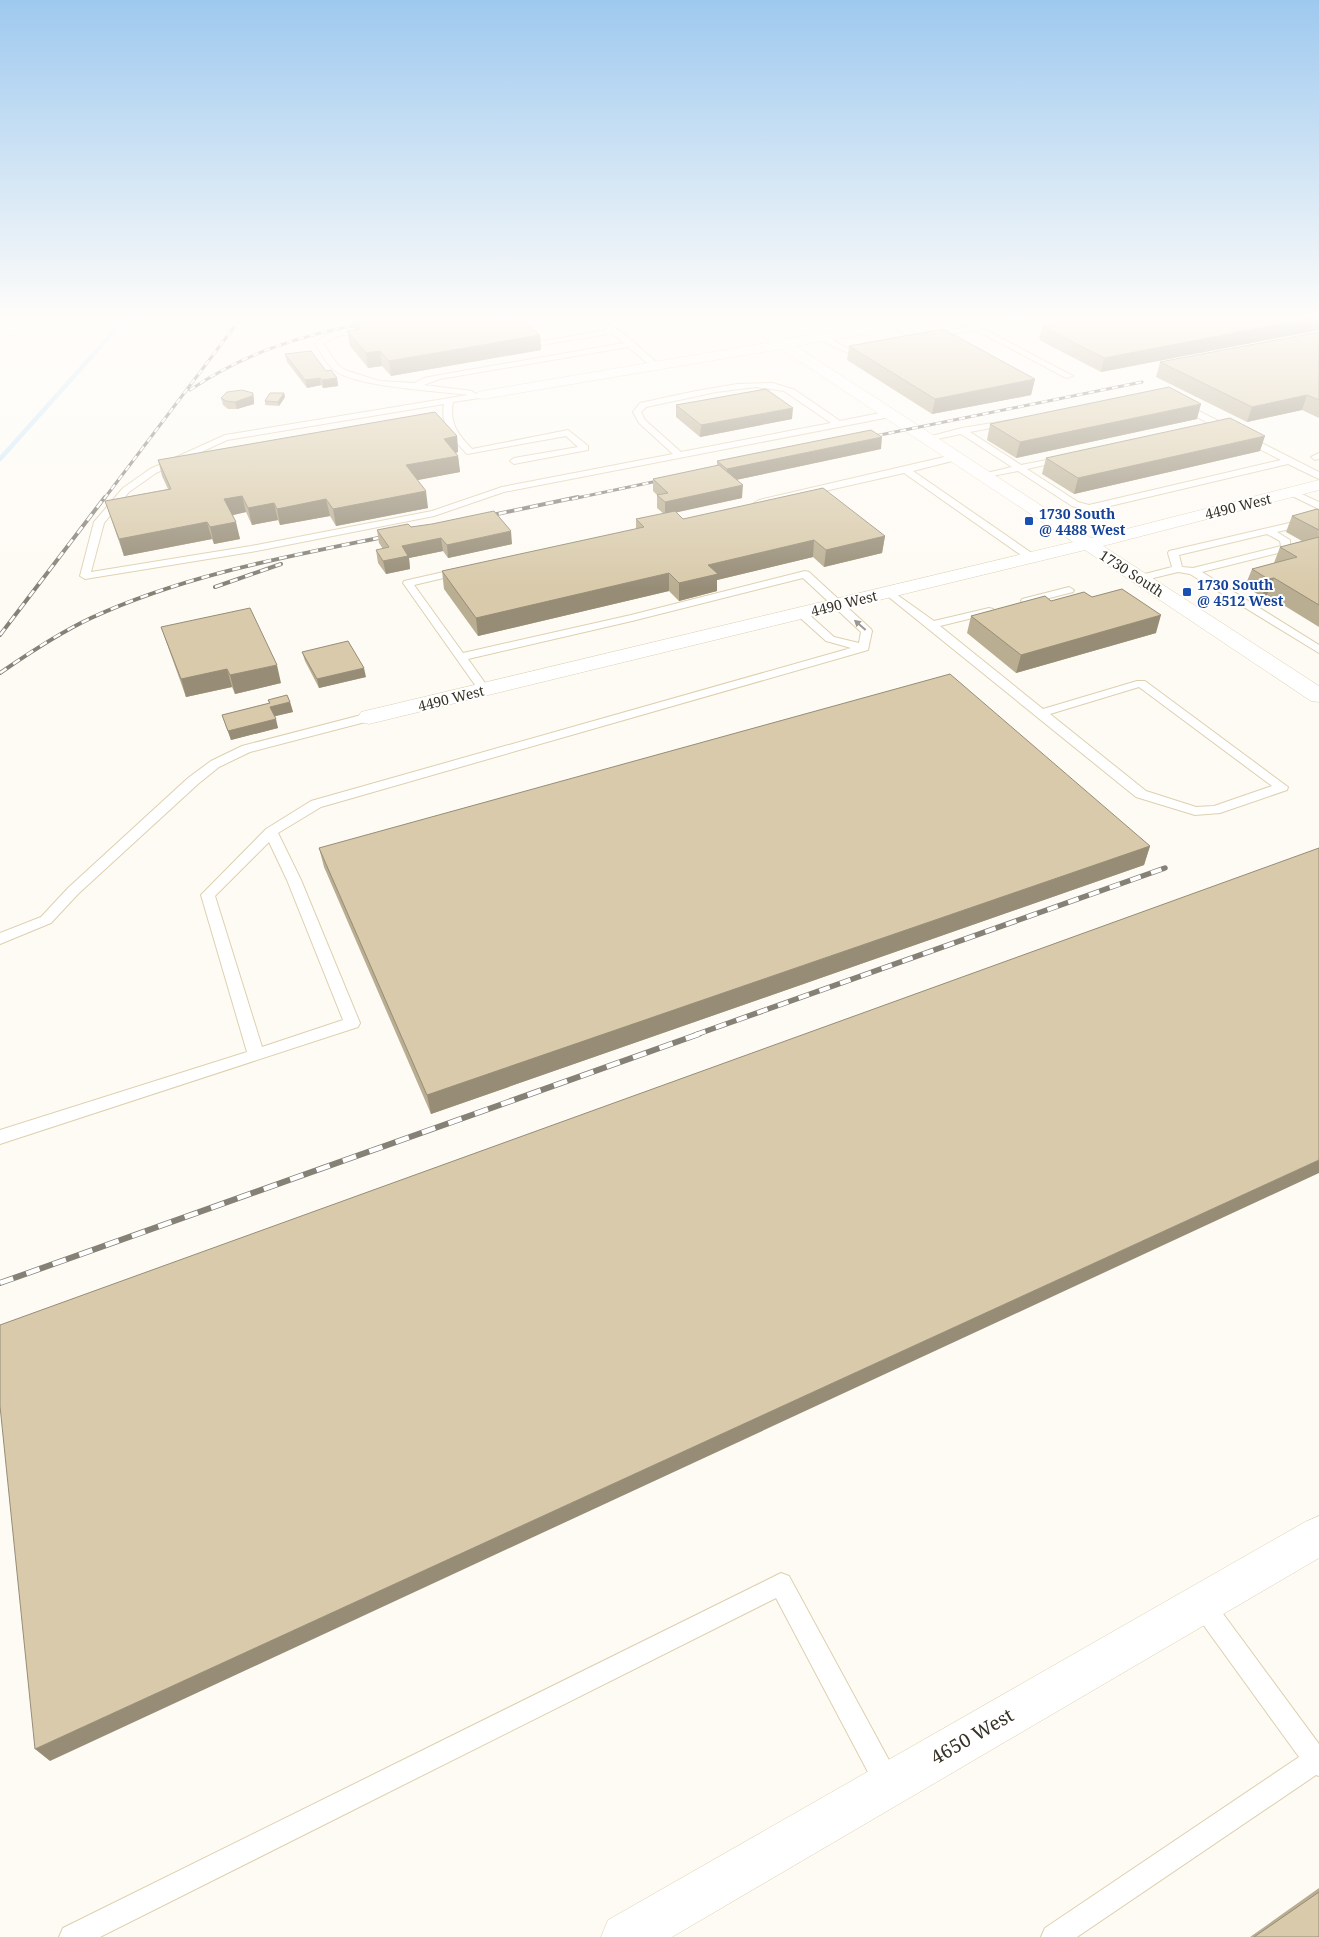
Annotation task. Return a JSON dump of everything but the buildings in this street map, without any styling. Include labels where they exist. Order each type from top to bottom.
[{"type":"street","name":"1730 South","points":[[882,408],[1316,690]]},
{"type":"street","name":"4490 West","points":[[369,718],[1032,558],[1319,485]]},
{"type":"street","name":"4650 West","points":[[624,1937],[1319,1536]]},
{"type":"lane","points":[[404,408],[225,438],[153,471],[126,490],[99,522],[85,576],[250,549],[434,514],[502,490],[890,414]]},
{"type":"lane","points":[[447,408],[448,426],[470,452],[568,433],[585,448],[514,461]]},
{"type":"lane","points":[[640,408],[637,412],[642,421],[680,456]]},
{"type":"lane","points":[[815,408],[838,424]]},
{"type":"lane","points":[[1187,408],[1319,476]]},
{"type":"lane","points":[[928,438],[1020,420]]},
{"type":"lane","points":[[1199,428],[1218,424]]},
{"type":"lane","points":[[962,431],[1075,504],[1089,508],[1289,461]]},
{"type":"lane","points":[[985,476],[1077,456]]},
{"type":"lane","points":[[747,505],[957,457]]},
{"type":"lane","points":[[906,470],[1032,558]]},
{"type":"lane","points":[[1291,492],[1319,506]]},
{"type":"lane","points":[[1178,569],[1173,553],[1319,519]]},
{"type":"lane","points":[[1141,578],[1178,569],[1193,571],[1286,548],[1285,540],[1267,530]]},
{"type":"lane","points":[[476,568],[408,583],[484,690]]},
{"type":"lane","points":[[1193,571],[1319,650]]},
{"type":"lane","points":[[461,657],[632,618],[806,574],[867,631],[864,648]]},
{"type":"lane","points":[[1014,604],[1069,590]]},
{"type":"lane","points":[[889,592],[1039,714],[1141,794],[1195,811],[1215,810],[1282,787],[1141,684],[1039,714]]},
{"type":"lane","points":[[932,626],[996,609]]},
{"type":"lane","points":[[801,613],[830,639],[864,648]]},
{"type":"lane","points":[[256,1054],[208,895],[271,832],[316,804],[864,648]]},
{"type":"lane","points":[[0,939],[46,920],[73,891],[193,780],[215,764],[246,749],[369,718]]},
{"type":"lane","points":[[0,1137],[352,1023],[294,880],[271,832]]},
{"type":"lane","points":[[72,1937],[781,1584],[888,1785]]},
{"type":"lane","points":[[1054,1937],[1318,1761],[1202,1603]]},
{"type":"waterway","points":[[0,459],[45,408]]},
{"type":"railway","points":[[104,499],[173,408]]},
{"type":"railway","points":[[865,438],[1011,408]]},
{"type":"railway","points":[[572,499],[667,479]]},
{"type":"railway","points":[[0,635],[105,497]]},
{"type":"railway","points":[[483,517],[578,497]]},
{"type":"railway","points":[[0,673],[79,624],[164,589],[239,568],[393,535]]},
{"type":"railway","points":[[215,587],[281,564]]},
{"type":"railway","points":[[695,1035],[1165,868]]},
{"type":"railway","points":[[0,1283],[699,1034]]},
{"type":"place","name":"1730 South @ 4488 West","points":[[1029,521]]},
{"type":"place","name":"1730 South @ 4512 West","points":[[1187,592]]}]
